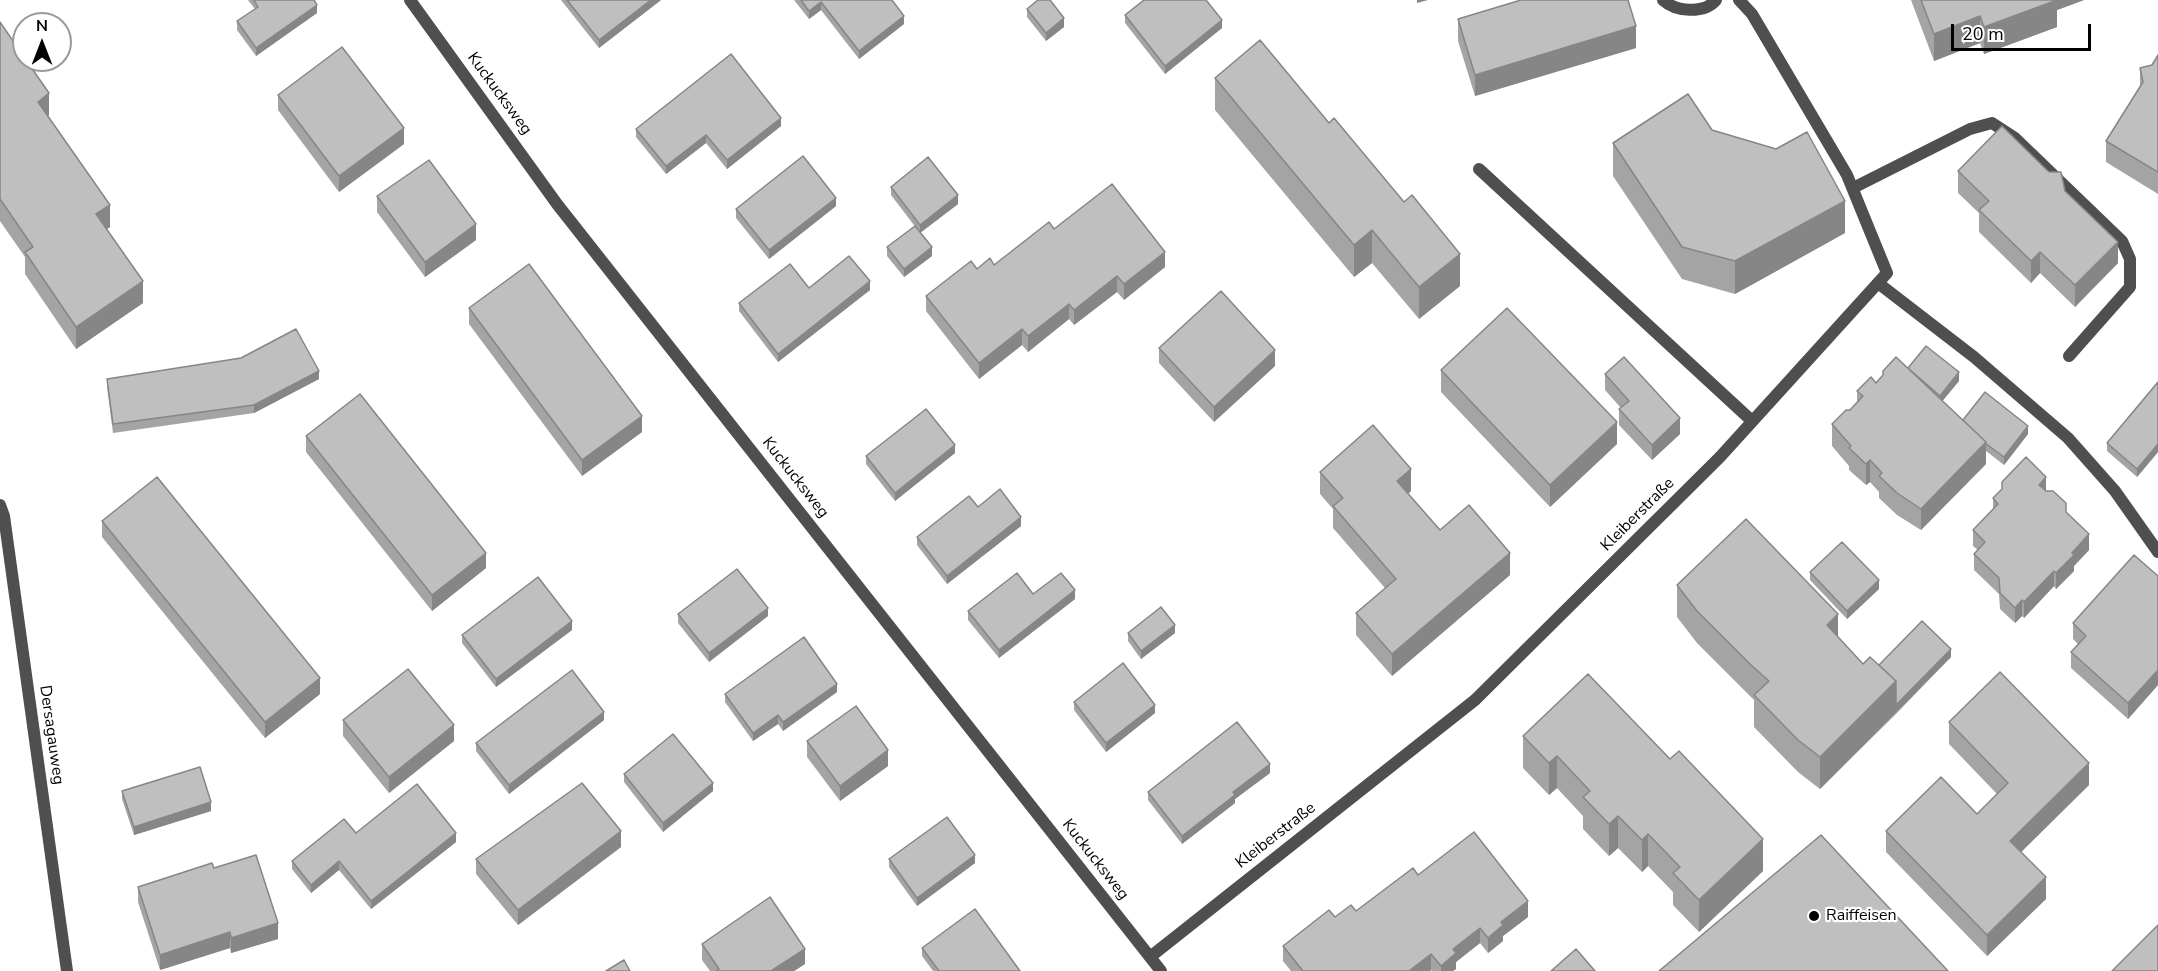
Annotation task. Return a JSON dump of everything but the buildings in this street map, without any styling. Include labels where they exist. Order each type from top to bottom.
[{"type":"street","name":"Kuckucksweg","points":[[410,0],[557,204],[1161,971]]},
{"type":"street","points":[[1664,0],[1686,11],[1712,5],[1716,0]]},
{"type":"street","points":[[1739,0],[1752,14],[1847,175],[1887,273],[1878,284],[1974,357],[2068,438],[2115,491],[2158,552]]},
{"type":"street","points":[[1853,188],[1970,129],[1992,123],[2015,138],[2122,241],[2130,259],[2130,287],[2069,356]]},
{"type":"street","points":[[1479,169],[1752,421]]},
{"type":"street","name":"Kleiberstraße","points":[[1150,957],[1475,700],[1720,457],[1878,284]]},
{"type":"street","name":"Dersagauweg","points":[[0,505],[4,516],[67,971]]},
{"type":"place","name":"Raiffeisen","points":[[1814,916]]}]
